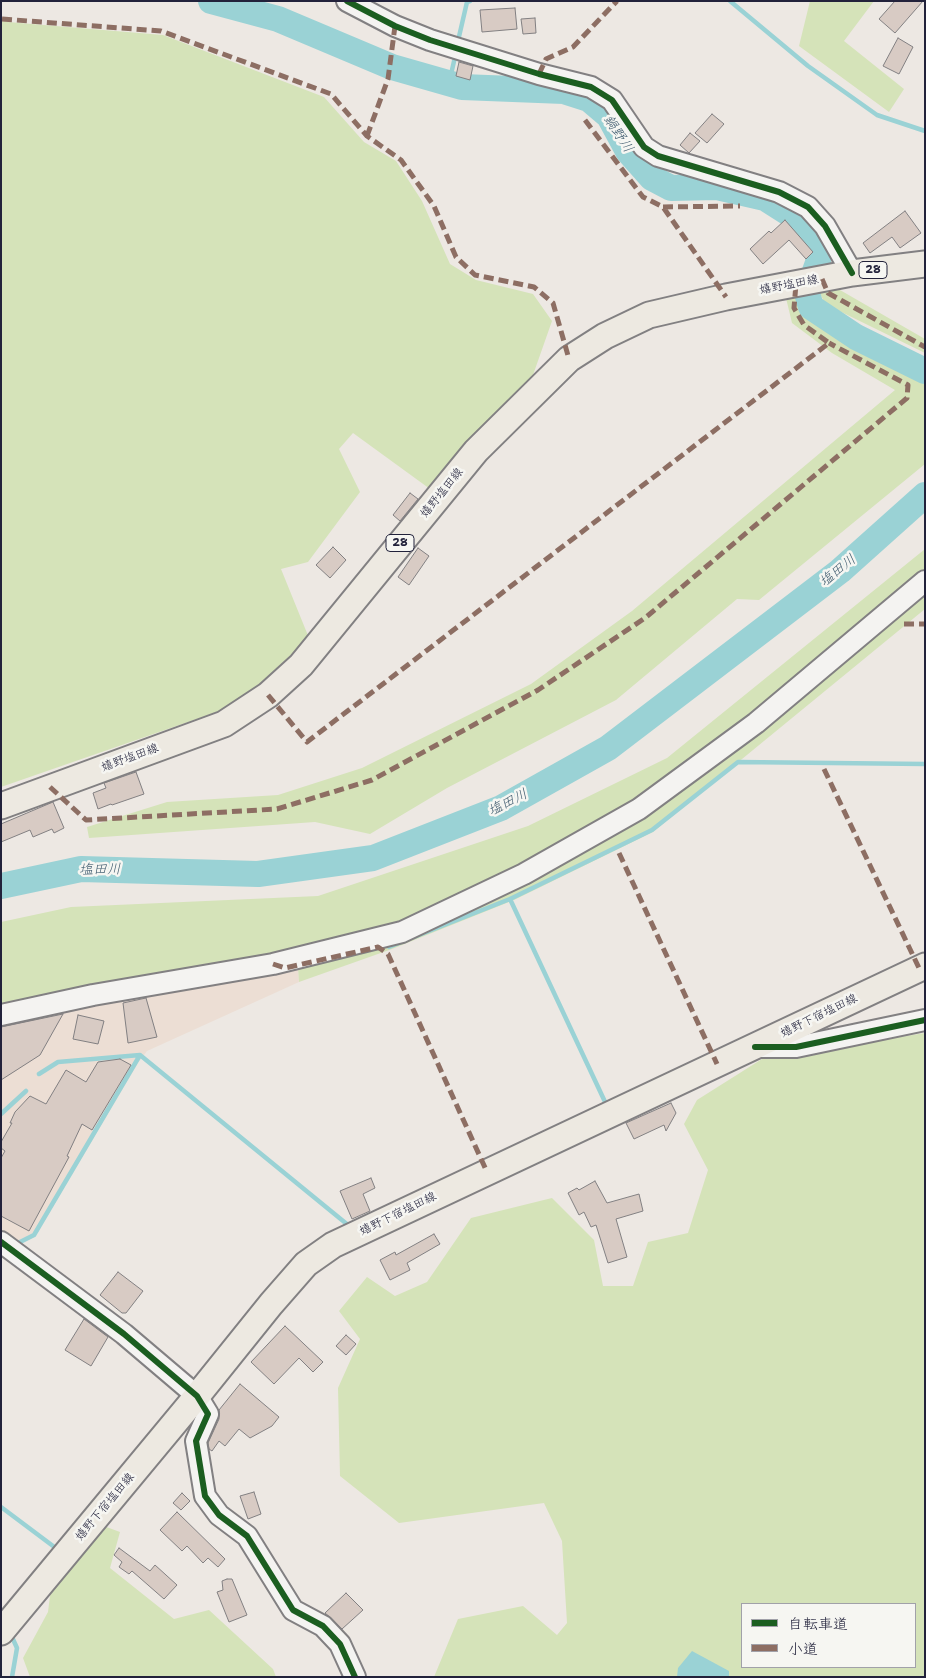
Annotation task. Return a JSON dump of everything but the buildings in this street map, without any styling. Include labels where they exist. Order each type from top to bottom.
[{"type":"main road","name":"嬉野塩田線","points":[[1,806],[224,724],[268,695],[301,665],[476,451],[569,359],[605,336],[649,315],[726,297],[852,273],[925,264]]},
{"type":"main road","name":"嬉野下宿塩田線","points":[[1,1632],[306,1264],[333,1245],[925,966]]},
{"type":"street","points":[[347,1],[395,26],[430,40],[539,74],[591,86],[612,100],[644,147],[658,156],[779,192],[808,207],[825,226],[852,273]]},
{"type":"street","points":[[1,1015],[93,995],[273,964],[402,932],[524,874],[639,809],[756,723],[925,581]]},
{"type":"street","points":[[755,1047],[796,1047],[925,1020]]},
{"type":"street","points":[[1,1242],[124,1334],[197,1396],[208,1414],[196,1441],[205,1496],[219,1515],[247,1536],[293,1610],[322,1626],[340,1644],[355,1677]]},
{"type":"shaded area","points":[[287,955],[298,968],[299,982],[147,1051],[138,1063],[35,1237],[1,1253],[1,1007]]},
{"type":"green space","points":[[810,1],[874,1],[844,41],[904,89],[889,112],[799,46]]},
{"type":"green space","points":[[1,19],[8,22],[163,35],[324,97],[364,142],[396,161],[422,201],[450,264],[476,280],[533,294],[552,321],[533,375],[430,489],[353,433],[339,449],[360,492],[308,562],[281,569],[309,638],[237,705],[1,787]]},
{"type":"green space","points":[[818,289],[840,290],[925,339],[925,353],[825,304]]},
{"type":"green space","points":[[786,298],[800,298],[808,318],[925,385],[925,464],[759,600],[737,599],[616,700],[447,788],[370,834],[315,822],[89,838],[87,827],[167,802],[278,795],[362,768],[531,684],[632,611],[895,390],[832,353],[792,323]]},
{"type":"green space","points":[[925,549],[925,609],[653,832],[514,900],[392,949],[299,982],[298,968],[287,955],[1,1007],[1,922],[71,907],[318,896],[528,826],[667,758]]},
{"type":"green space","points":[[925,1033],[925,1677],[434,1677],[458,1619],[523,1606],[557,1635],[567,1623],[562,1541],[544,1503],[399,1523],[340,1476],[338,1388],[360,1339],[339,1311],[367,1277],[395,1296],[427,1282],[471,1218],[552,1198],[594,1240],[603,1286],[633,1286],[648,1242],[688,1233],[708,1170],[684,1124],[697,1100],[762,1059]]},
{"type":"green space","points":[[101,1525],[120,1532],[110,1568],[174,1619],[209,1610],[273,1669],[276,1677],[30,1677],[23,1658],[48,1612],[52,1580]]},
{"type":"water","points":[[692,1651],[729,1671],[729,1677],[677,1677],[678,1668]]},
{"type":"waterway","name":"鍋野川","points":[[211,1],[278,19],[392,67],[462,87],[564,91],[589,99],[609,116],[628,151],[652,178],[671,188],[717,187],[765,198],[798,219],[819,246],[818,263],[807,293],[811,307],[856,337],[925,371]]},
{"type":"waterway","points":[[458,41],[467,2],[470,1]]},
{"type":"waterway","points":[[730,1],[808,66],[877,115],[925,131]]},
{"type":"waterway","points":[[449,83],[455,57]]},
{"type":"waterway","name":"塩田川","points":[[1,886],[81,869],[258,874],[373,858],[501,808],[608,748],[840,571],[925,495]]},
{"type":"waterway","points":[[603,1105],[606,1104],[510,899],[652,830],[738,762],[925,764]]},
{"type":"waterway","points":[[414,937],[510,899]]},
{"type":"waterway","points":[[389,947],[404,941]]},
{"type":"waterway","points":[[39,1074],[58,1062],[140,1055]]},
{"type":"waterway","points":[[16,1244],[34,1235],[140,1055],[348,1225],[352,1224]]},
{"type":"waterway","points":[[1,1114],[26,1091]]},
{"type":"waterway","points":[[1,1507],[57,1549],[55,1551]]},
{"type":"waterway","points":[[12,1637],[17,1648],[12,1677]]},
{"type":"marked path","points":[[539,74],[546,59],[573,47],[617,1]]},
{"type":"marked path","points":[[2,19],[161,31],[331,94],[367,136],[401,160],[434,206],[456,257],[475,275],[534,287],[553,303],[569,359]]},
{"type":"marked path","points":[[367,136],[388,79],[395,26]]},
{"type":"marked path","points":[[585,120],[643,197],[663,207],[726,297]]},
{"type":"marked path","points":[[663,207],[740,206]]},
{"type":"marked path","points":[[822,279],[828,293],[925,347]]},
{"type":"marked path","points":[[268,695],[307,742],[829,343],[804,325],[794,308],[796,284]]},
{"type":"marked path","points":[[50,787],[86,820],[277,809],[372,780],[538,690],[645,618],[907,398],[908,385],[829,343]]},
{"type":"marked path","points":[[904,624],[925,624]]},
{"type":"marked path","points":[[824,769],[919,968]]},
{"type":"marked path","points":[[619,853],[717,1064]]},
{"type":"marked path","points":[[273,964],[285,968],[378,947],[388,954],[487,1172]]},
{"type":"cycle path","points":[[347,1],[395,26],[430,40],[539,74],[591,87],[612,100],[644,147],[658,156],[779,192],[808,207],[825,226],[852,273]]},
{"type":"cycle path","points":[[755,1047],[796,1047],[925,1020]]},
{"type":"cycle path","points":[[1,1242],[124,1334],[197,1396],[208,1414],[196,1441],[205,1496],[219,1515],[247,1536],[293,1610],[323,1626],[340,1644],[355,1677]]}]
